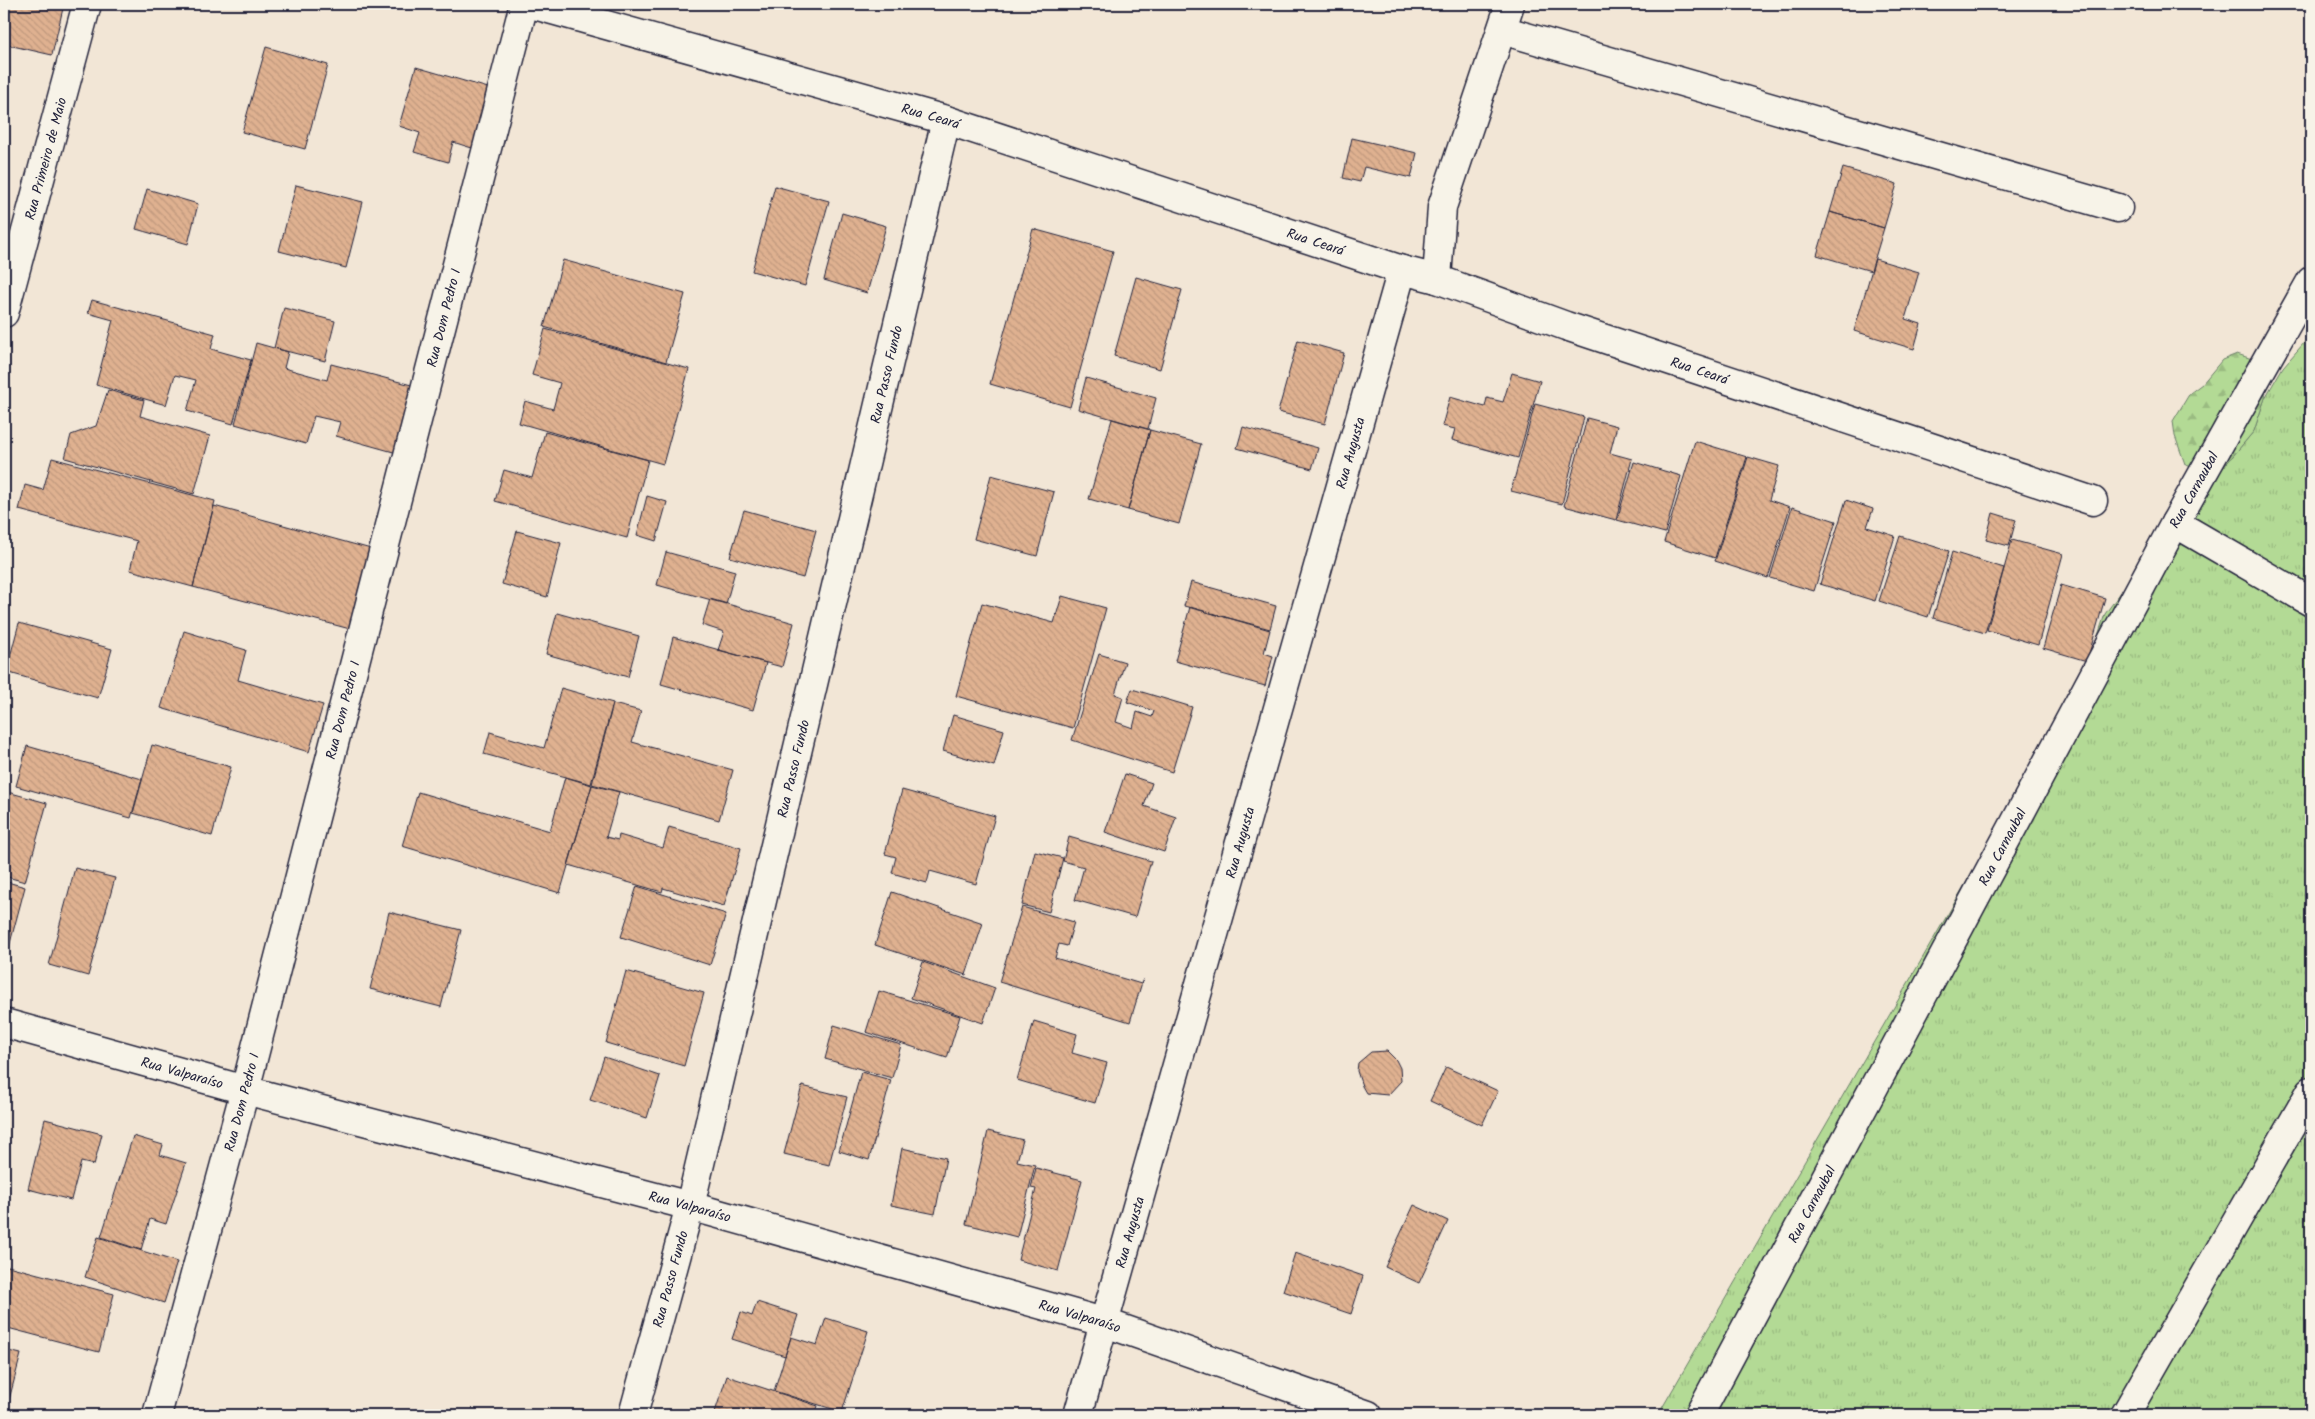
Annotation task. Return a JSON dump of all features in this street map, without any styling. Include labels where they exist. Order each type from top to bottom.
[{"type":"street","name":"Rua Primeiro de Maio","points":[[4,314],[87,4]]},
{"type":"street","name":"Rua Dom Pedro I","points":[[157,1415],[245,1090],[524,4]]},
{"type":"street","name":"Rua Ceará","points":[[532,4],[946,120],[1402,270],[1437,279],[1566,326],[2092,502]]},
{"type":"street","points":[[1437,279],[1442,207],[1510,4]]},
{"type":"street","points":[[1502,30],[2118,208]]},
{"type":"street","name":"Rua Passo Fundo","points":[[633,1415],[690,1206],[946,120]]},
{"type":"street","name":"Rua Augusta","points":[[1078,1415],[1402,270]]},
{"type":"street","name":"Rua Carnaubal","points":[[1699,1415],[2175,523],[2311,281]]},
{"type":"street","points":[[2175,523],[2311,602]]},
{"type":"street","name":"Rua Valparaíso","points":[[4,1023],[245,1090],[690,1206],[1103,1322],[1368,1415]]},
{"type":"street","points":[[2124,1415],[2311,1091]]},
{"type":"green space","points":[[2311,335],[2311,1415],[1658,1415],[2084,679],[2105,614],[2145,559],[2254,431],[2265,398],[2283,367]]},
{"type":"green space","points":[[2237,354],[2252,359],[2266,381],[2265,398],[2254,431],[2222,469],[2198,471],[2185,464],[2175,436],[2173,421],[2190,393],[2202,384],[2222,360]]},
{"type":"building","points":[[4,4],[64,4],[52,55],[4,44]]},
{"type":"building","points":[[266,47],[328,65],[305,149],[242,132]]},
{"type":"building","points":[[416,67],[495,90],[478,150],[453,142],[448,162],[414,152],[420,133],[399,126]]},
{"type":"building","points":[[1352,138],[1417,153],[1411,178],[1364,167],[1360,182],[1343,178]]},
{"type":"building","points":[[1843,168],[1897,184],[1884,228],[1830,212]]},
{"type":"building","points":[[296,185],[363,202],[346,268],[279,251]]},
{"type":"building","points":[[775,186],[829,201],[805,286],[752,271]]},
{"type":"building","points":[[147,189],[198,204],[188,244],[136,229]]},
{"type":"building","points":[[1830,212],[1884,228],[1871,271],[1817,255]]},
{"type":"building","points":[[842,213],[886,226],[867,293],[824,280]]},
{"type":"building","points":[[1033,229],[1113,251],[1070,407],[990,384]]},
{"type":"building","points":[[1875,259],[1919,272],[1905,319],[1921,324],[1914,349],[1854,331]]},
{"type":"building","points":[[563,260],[685,294],[666,362],[544,327]]},
{"type":"building","points":[[1136,277],[1182,290],[1160,369],[1114,356]]},
{"type":"building","points":[[92,300],[215,334],[211,349],[251,360],[233,424],[187,411],[196,380],[175,375],[166,405],[96,385],[113,320],[88,313]]},
{"type":"building","points":[[284,308],[335,321],[325,361],[274,348]]},
{"type":"building","points":[[545,329],[689,369],[663,464],[519,423],[525,401],[553,409],[560,383],[532,375]]},
{"type":"building","points":[[1298,340],[1344,353],[1325,424],[1278,412]]},
{"type":"building","points":[[256,343],[288,352],[284,368],[327,380],[331,364],[423,388],[397,453],[336,436],[340,422],[314,416],[306,444],[235,424]]},
{"type":"building","points":[[1512,373],[1540,381],[1518,458],[1452,440],[1455,429],[1442,426],[1450,397],[1485,407],[1487,398],[1503,402]]},
{"type":"building","points":[[1086,378],[1156,398],[1148,429],[1078,409]]},
{"type":"building","points":[[108,390],[144,400],[140,416],[210,436],[194,494],[65,458],[71,435],[96,426]]},
{"type":"building","points":[[1535,404],[1584,417],[1562,504],[1511,491]]},
{"type":"building","points":[[1587,418],[1617,426],[1610,453],[1632,459],[1616,520],[1564,506]]},
{"type":"building","points":[[1112,419],[1150,430],[1128,510],[1089,499]]},
{"type":"building","points":[[1243,427],[1318,448],[1312,469],[1237,448]]},
{"type":"building","points":[[1150,430],[1201,444],[1179,524],[1128,510]]},
{"type":"building","points":[[545,432],[648,460],[627,538],[495,501],[504,470],[532,478]]},
{"type":"building","points":[[1695,441],[1747,457],[1715,558],[1664,542]]},
{"type":"building","points":[[1748,457],[1779,466],[1769,500],[1790,507],[1768,578],[1715,561]]},
{"type":"building","points":[[52,458],[215,501],[193,587],[130,570],[137,541],[19,510],[25,485],[43,490]]},
{"type":"building","points":[[1634,462],[1681,476],[1665,533],[1617,520]]},
{"type":"building","points":[[991,475],[1054,492],[1037,556],[974,539]]},
{"type":"building","points":[[647,496],[667,502],[656,541],[637,535]]},
{"type":"building","points":[[1846,500],[1873,509],[1867,527],[1895,536],[1875,601],[1820,584]]},
{"type":"building","points":[[214,506],[371,549],[350,629],[193,587]]},
{"type":"building","points":[[1792,507],[1836,521],[1814,591],[1770,578]]},
{"type":"building","points":[[744,510],[816,530],[803,578],[730,557]]},
{"type":"building","points":[[1993,513],[2016,520],[2009,546],[1986,540]]},
{"type":"building","points":[[517,531],[561,543],[547,597],[502,584]]},
{"type":"building","points":[[1900,536],[1949,551],[1928,617],[1879,601]]},
{"type":"building","points":[[2012,540],[2063,554],[2038,645],[1987,630]]},
{"type":"building","points":[[666,552],[735,571],[726,604],[657,585]]},
{"type":"building","points":[[1952,552],[2004,568],[1985,633],[1933,618]]},
{"type":"building","points":[[1191,582],[1276,606],[1270,629],[1184,606]]},
{"type":"building","points":[[2061,585],[2105,598],[2087,661],[2043,648]]},
{"type":"building","points":[[1062,596],[1106,608],[1073,728],[956,696],[982,603],[1054,623]]},
{"type":"building","points":[[710,599],[794,623],[782,667],[718,650],[724,632],[702,625]]},
{"type":"building","points":[[1190,607],[1270,630],[1264,653],[1273,656],[1265,686],[1175,661]]},
{"type":"building","points":[[557,613],[639,636],[628,677],[546,654]]},
{"type":"building","points":[[19,623],[112,649],[98,698],[6,672]]},
{"type":"building","points":[[184,631],[246,650],[238,680],[323,705],[309,752],[161,708]]},
{"type":"building","points":[[673,637],[766,663],[753,710],[661,684]]},
{"type":"building","points":[[1099,654],[1125,662],[1115,694],[1123,697],[1116,722],[1133,728],[1137,712],[1152,717],[1154,711],[1127,702],[1132,689],[1192,707],[1172,772],[1072,740]]},
{"type":"building","points":[[561,688],[613,703],[591,784],[484,754],[490,732],[544,748]]},
{"type":"building","points":[[613,704],[641,711],[632,742],[733,770],[719,820],[592,784]]},
{"type":"building","points":[[953,715],[1004,730],[994,766],[943,751]]},
{"type":"building","points":[[152,745],[231,767],[212,836],[133,813]]},
{"type":"building","points":[[27,746],[142,779],[131,818],[16,786]]},
{"type":"building","points":[[1125,774],[1152,783],[1144,806],[1176,817],[1164,852],[1105,832]]},
{"type":"building","points":[[565,777],[592,785],[560,893],[402,846],[418,792],[550,831]]},
{"type":"building","points":[[592,785],[619,792],[606,837],[618,840],[619,835],[663,848],[669,827],[741,848],[724,906],[663,888],[662,892],[568,865]]},
{"type":"building","points":[[902,790],[995,816],[976,884],[930,871],[927,883],[892,873],[896,857],[885,854]]},
{"type":"building","points":[[4,791],[47,803],[25,882],[4,876]]},
{"type":"building","points":[[1069,837],[1151,861],[1135,917],[1075,900],[1084,867],[1063,861]]},
{"type":"building","points":[[1035,851],[1063,858],[1049,912],[1022,905]]},
{"type":"building","points":[[75,868],[115,878],[88,976],[49,965]]},
{"type":"building","points":[[4,881],[25,887],[5,962],[4,962]]},
{"type":"building","points":[[637,886],[726,914],[710,965],[621,937]]},
{"type":"building","points":[[892,892],[983,923],[966,975],[875,945]]},
{"type":"building","points":[[1022,907],[1074,922],[1067,946],[1059,944],[1055,958],[1141,984],[1143,979],[1130,1022],[999,982]]},
{"type":"building","points":[[389,912],[461,930],[441,1007],[370,989]]},
{"type":"building","points":[[923,962],[995,988],[983,1023],[911,998]]},
{"type":"building","points":[[626,971],[704,993],[684,1066],[606,1043]]},
{"type":"building","points":[[879,991],[960,1016],[947,1058],[866,1032]]},
{"type":"building","points":[[1034,1021],[1077,1034],[1072,1053],[1107,1063],[1095,1103],[1017,1080]]},
{"type":"building","points":[[834,1025],[901,1045],[892,1078],[825,1059]]},
{"type":"building","points":[[1387,1051],[1396,1060],[1400,1068],[1401,1081],[1388,1095],[1366,1093],[1357,1071],[1358,1063],[1371,1052]]},
{"type":"building","points":[[604,1057],[660,1076],[647,1118],[590,1100]]},
{"type":"building","points":[[1446,1067],[1498,1091],[1482,1125],[1430,1101]]},
{"type":"building","points":[[861,1072],[891,1080],[869,1160],[839,1151]]},
{"type":"building","points":[[802,1086],[847,1097],[829,1165],[784,1154]]},
{"type":"building","points":[[45,1119],[102,1134],[94,1165],[81,1162],[71,1200],[28,1189]]},
{"type":"building","points":[[988,1131],[1023,1140],[1017,1161],[1035,1165],[1017,1237],[966,1224]]},
{"type":"building","points":[[133,1136],[163,1145],[160,1155],[186,1163],[166,1224],[150,1219],[141,1250],[101,1237]]},
{"type":"building","points":[[902,1148],[946,1158],[935,1214],[891,1205]]},
{"type":"building","points":[[1036,1168],[1082,1180],[1058,1271],[1018,1260],[1036,1189],[1031,1188]]},
{"type":"building","points":[[1414,1205],[1448,1221],[1419,1283],[1385,1267]]},
{"type":"building","points":[[98,1237],[177,1262],[164,1303],[85,1277]]},
{"type":"building","points":[[1295,1253],[1363,1276],[1351,1314],[1283,1291]]},
{"type":"building","points":[[4,1265],[114,1294],[99,1352],[4,1327]]},
{"type":"building","points":[[757,1302],[798,1315],[785,1356],[732,1339],[741,1312],[752,1316]]},
{"type":"building","points":[[826,1318],[868,1331],[842,1412],[774,1391],[791,1337],[817,1345]]},
{"type":"building","points":[[4,1350],[21,1354],[5,1415],[4,1415]]},
{"type":"building","points":[[727,1376],[818,1406],[815,1415],[714,1415]]},
{"type":"building","points":[[1179,1409],[1199,1415],[1177,1415]]}]
